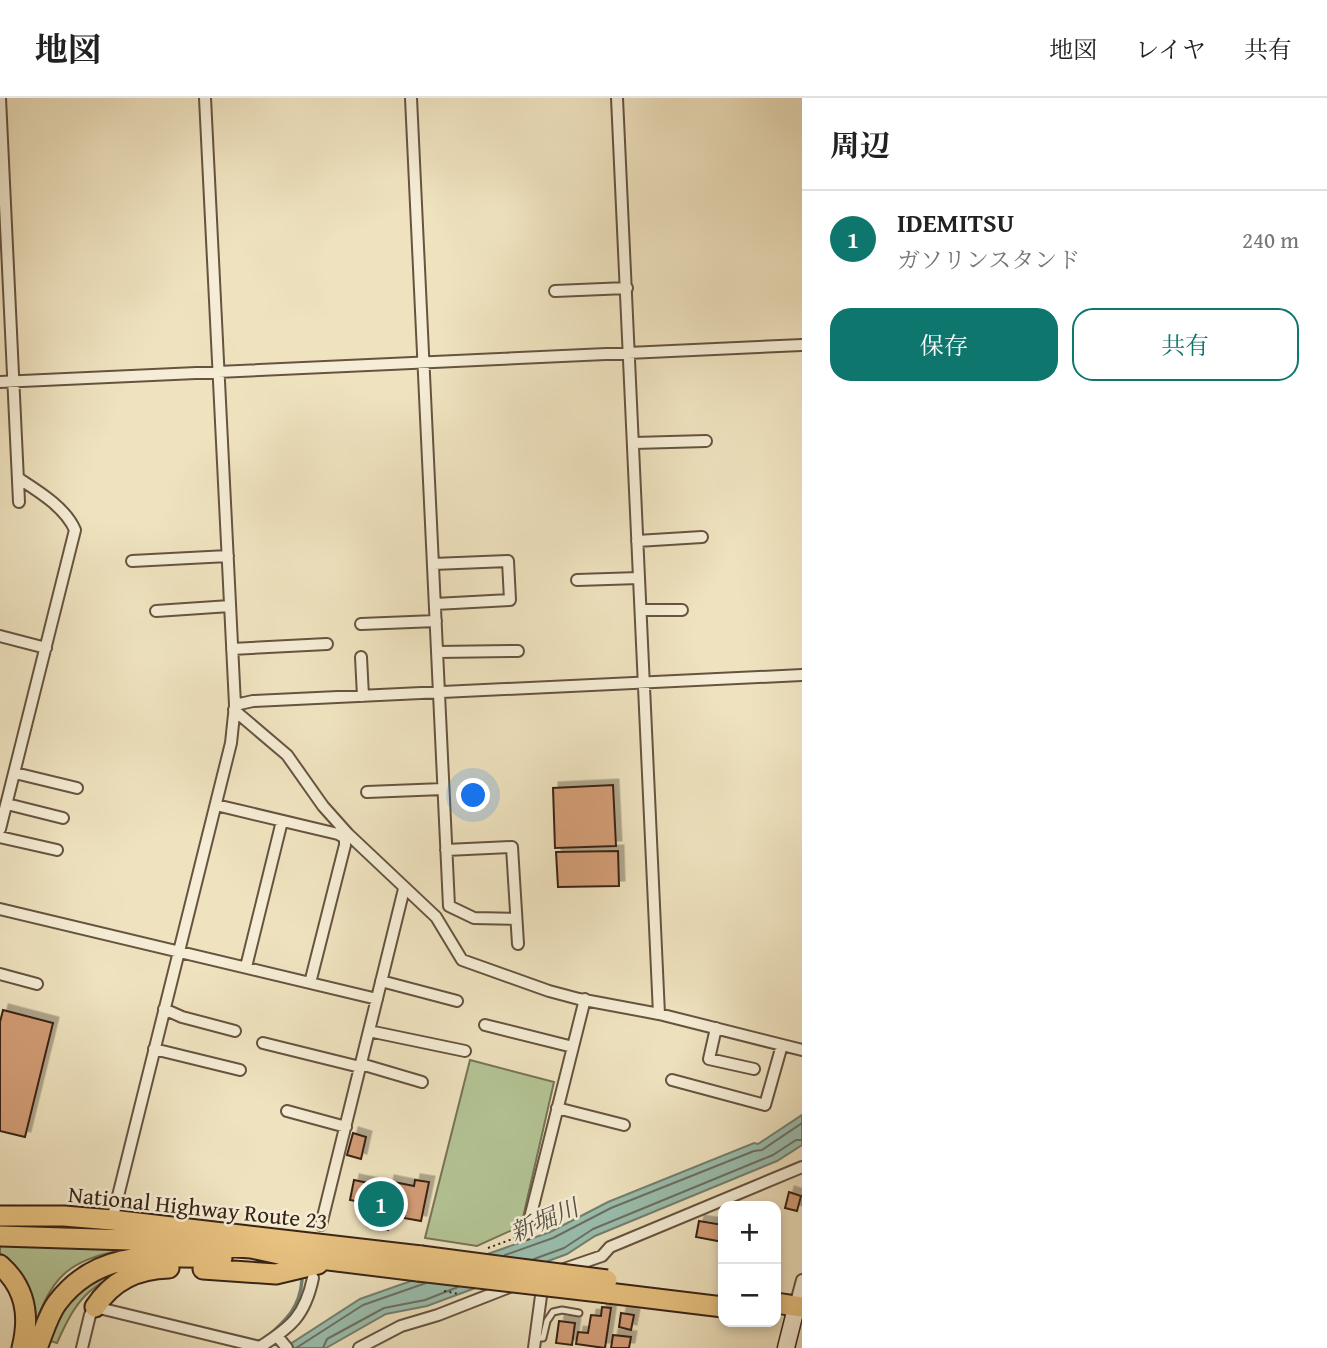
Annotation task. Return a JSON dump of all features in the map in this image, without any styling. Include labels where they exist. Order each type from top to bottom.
[{"type":"highway","points":[[0,1210],[64,1216]]},
{"type":"highway","name":"National Highway Route 23","points":[[0,1216],[64,1216],[112,1220],[420,1263],[609,1286],[718,1296]]},
{"type":"highway","name":"National Highway Route 23","points":[[0,1237],[129,1240],[251,1248],[333,1261],[420,1263]]},
{"type":"highway","points":[[37,1348],[56,1304],[81,1278],[100,1266],[142,1257],[249,1258],[279,1254]]},
{"type":"highway","points":[[95,1307],[105,1292],[121,1280],[151,1268],[276,1273],[333,1261]]},
{"type":"highway","points":[[0,1265],[12,1275],[26,1307],[27,1329],[22,1348]]},
{"type":"highway","name":"National Highway Route 23","points":[[609,1286],[718,1306]]},
{"type":"main road","points":[[786,1348],[791,1311]]},
{"type":"street","points":[[0,98],[19,502]]},
{"type":"street","points":[[112,1220],[231,743],[234,707],[205,98]]},
{"type":"street","points":[[411,98],[449,906]]},
{"type":"street","points":[[617,98],[659,1014]]},
{"type":"street","points":[[555,291],[626,288]]},
{"type":"street","points":[[0,382],[802,345]]},
{"type":"street","points":[[634,443],[706,441]]},
{"type":"street","points":[[0,830],[75,530],[48,498],[18,478]]},
{"type":"street","points":[[637,541],[702,537]]},
{"type":"street","points":[[132,561],[228,556]]},
{"type":"street","points":[[433,564],[508,561],[510,600],[435,604]]},
{"type":"street","points":[[577,580],[639,578]]},
{"type":"street","points":[[156,611],[230,606]]},
{"type":"street","points":[[641,610],[682,610]]},
{"type":"street","points":[[361,624],[436,621]]},
{"type":"street","points":[[0,636],[46,648]]},
{"type":"street","points":[[232,649],[327,644]]},
{"type":"street","points":[[437,652],[518,651]]},
{"type":"street","points":[[360,657],[363,696]]},
{"type":"street","points":[[234,707],[253,701],[802,675]]},
{"type":"street","points":[[234,707],[287,755],[346,836],[436,917],[461,960],[549,991],[659,1014],[802,1050]]},
{"type":"street","points":[[15,773],[77,788]]},
{"type":"street","points":[[367,792],[443,789]]},
{"type":"street","points":[[7,804],[63,818]]},
{"type":"street","points":[[216,805],[346,836]]},
{"type":"street","points":[[246,967],[282,821]]},
{"type":"street","points":[[310,983],[346,836]]},
{"type":"street","points":[[0,837],[57,850]]},
{"type":"street","points":[[446,850],[512,847],[518,944]]},
{"type":"street","points":[[321,1225],[404,889]]},
{"type":"street","points":[[436,917],[449,906]]},
{"type":"street","points":[[449,906],[474,918],[516,919]]},
{"type":"street","points":[[0,909],[377,999]]},
{"type":"street","points":[[0,975],[37,984]]},
{"type":"street","points":[[381,981],[457,1001]]},
{"type":"street","points":[[526,1234],[585,999]]},
{"type":"street","points":[[164,1009],[182,1017],[235,1031]]},
{"type":"street","points":[[485,1026],[573,1047]]},
{"type":"street","points":[[716,1028],[709,1059],[754,1069]]},
{"type":"street","points":[[369,1031],[465,1051]]},
{"type":"street","points":[[264,1043],[422,1082]]},
{"type":"street","points":[[672,1080],[765,1105],[782,1045]]},
{"type":"street","points":[[154,1049],[240,1070]]},
{"type":"street","points":[[558,1108],[624,1125]]},
{"type":"street","points":[[287,1111],[346,1126]]},
{"type":"street","points":[[359,1348],[401,1326],[602,1256],[611,1247],[802,1167]]},
{"type":"street","points":[[535,1343],[544,1274]]},
{"type":"street","points":[[82,1348],[90,1315],[95,1307],[260,1347],[282,1342],[301,1314],[313,1278]]},
{"type":"street","points":[[791,1311],[802,1280]]},
{"type":"lane","points":[[535,1343],[543,1338],[547,1321],[553,1312],[562,1310],[579,1313]]},
{"type":"path","points":[[489,1248],[526,1234]]},
{"type":"path","points":[[444,1291],[480,1298]]},
{"type":"shaded area","points":[[470,1060],[554,1082],[521,1226],[477,1246],[425,1238]]},
{"type":"shaded area","points":[[0,1239],[123,1244],[122,1250],[87,1260],[63,1275],[47,1298],[33,1331],[25,1287],[16,1268],[0,1253]]},
{"type":"shaded area","points":[[134,1266],[95,1287],[71,1314],[57,1343],[47,1340],[61,1311],[91,1278]]},
{"type":"water","points":[[802,1115],[802,1145],[777,1161],[595,1236],[567,1254],[427,1306],[386,1314],[326,1348],[284,1348],[360,1299],[550,1232],[608,1202],[754,1143],[758,1144]]},
{"type":"building","points":[[613,785],[616,846],[555,848],[553,788]]},
{"type":"building","points":[[618,851],[619,886],[558,887],[556,852]]},
{"type":"building","points":[[3,1010],[53,1023],[25,1137],[0,1131],[0,1022]]},
{"type":"building","points":[[353,1133],[366,1137],[361,1159],[347,1155]]},
{"type":"building","points":[[354,1180],[388,1187],[389,1181],[414,1186],[415,1180],[429,1182],[421,1221],[404,1218],[406,1210],[392,1207],[388,1230],[367,1226],[371,1204],[350,1200]]},
{"type":"building","points":[[789,1192],[801,1196],[797,1211],[785,1208]]},
{"type":"building","points":[[699,1221],[718,1224],[718,1241],[696,1237]]},
{"type":"building","points":[[602,1307],[611,1308],[605,1348],[576,1344],[578,1332],[588,1333],[591,1315],[601,1316]]},
{"type":"building","points":[[621,1313],[634,1315],[631,1330],[619,1327]]},
{"type":"building","points":[[559,1321],[575,1323],[572,1345],[556,1343]]},
{"type":"building","points":[[613,1335],[631,1337],[629,1348],[611,1348]]},
{"type":"waterway","points":[[266,1338],[295,1306],[302,1280]]},
{"type":"place","name":"IDEMITSU","points":[[381,1204]]},
{"type":"water label","name":"新堀川","points":[[544,1220]]}]
